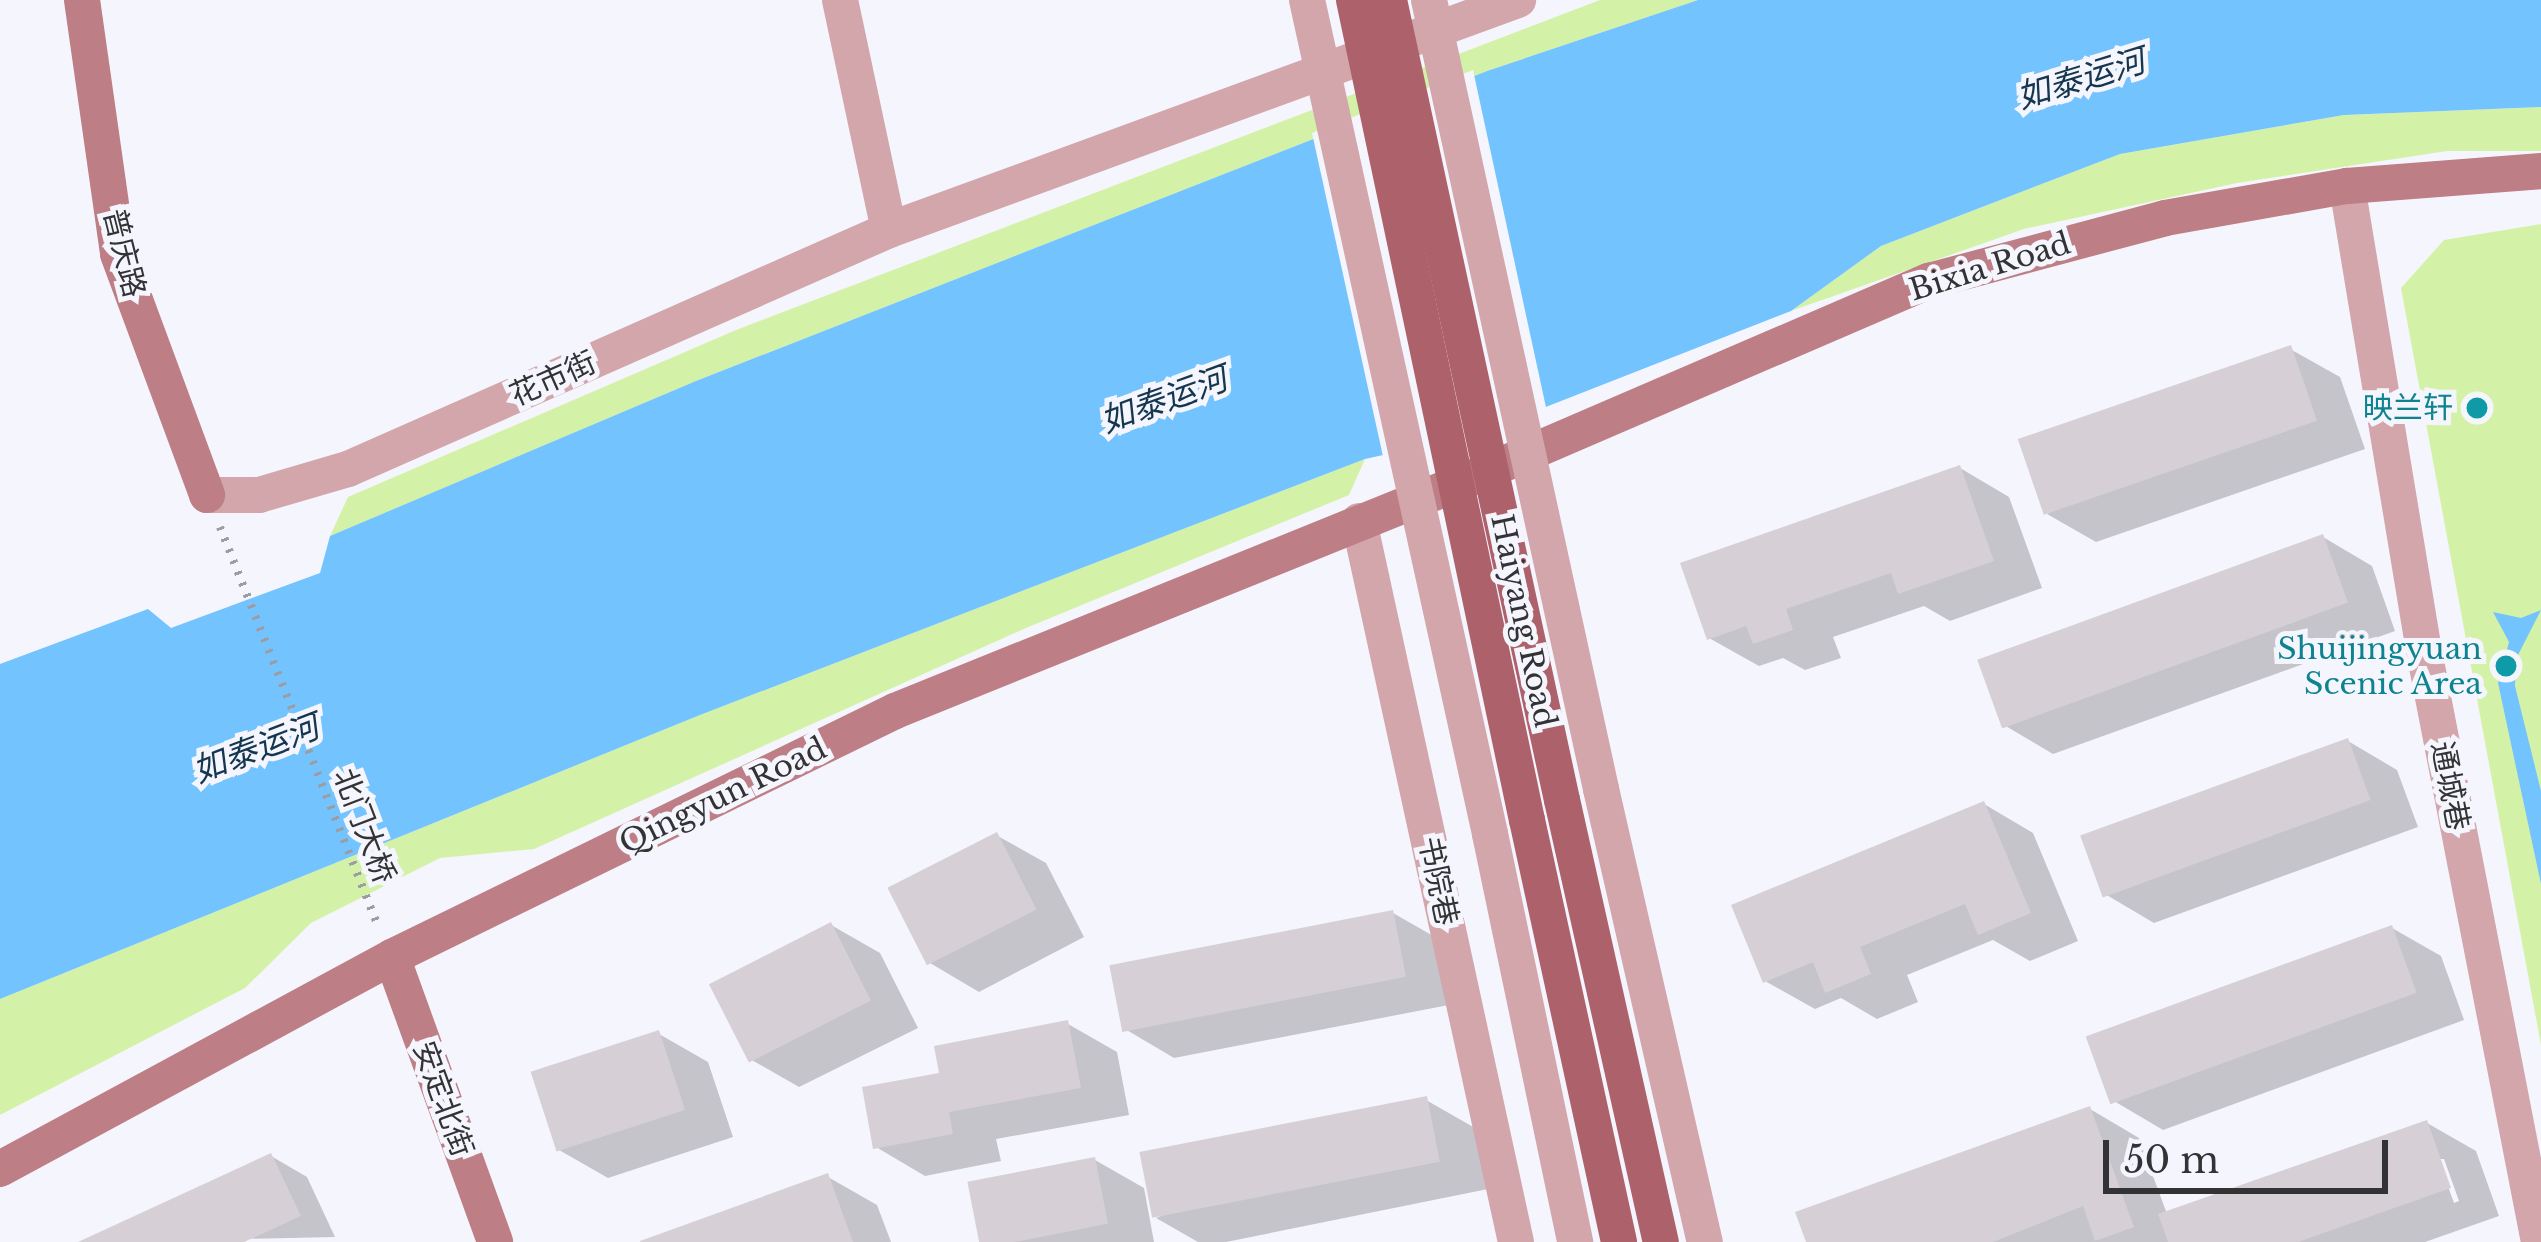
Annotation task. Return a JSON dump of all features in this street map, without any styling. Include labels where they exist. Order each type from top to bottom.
[{"type":"main road","name":"Haiyang Road","points":[[1354,0],[1618,1242]]},
{"type":"main road","name":"Haiyang Road","points":[[1388,0],[1661,1242]]},
{"type":"street","name":"普庆路","points":[[82,0],[118,254],[207,495]]},
{"type":"street","points":[[840,0],[889,230]]},
{"type":"street","points":[[1307,0],[1575,1242]]},
{"type":"street","points":[[1429,0],[1601,789],[1706,1242]]},
{"type":"street","name":"花市街","points":[[207,495],[259,495],[348,469],[889,230],[1518,0]]},
{"type":"street","name":"Bixia Road","points":[[1471,478],[1929,281],[2165,218],[2347,186],[2541,171]]},
{"type":"street","name":"通城巷","points":[[2347,186],[2424,651],[2539,1242]]},
{"type":"street","name":"Qingyun Road","points":[[0,1169],[392,957],[895,711],[1471,478]]},
{"type":"street","name":"书院巷","points":[[1360,521],[1516,1242]]},
{"type":"street","name":"安定北街","points":[[392,957],[495,1242]]},
{"type":"path","name":"北门大桥","points":[[228,546],[376,922]]},
{"type":"green space","points":[[1600,0],[1698,0],[1487,71],[696,381],[330,536],[348,497],[736,330]]},
{"type":"green space","points":[[2541,107],[2541,151],[2447,151],[2237,183],[2024,229],[1791,311],[1881,246],[2120,154],[2344,115]]},
{"type":"green space","name":"Shuijingyuan Scenic Area","points":[[2541,224],[2541,1045],[2401,288],[2444,240]]},
{"type":"green space","points":[[1365,459],[1349,495],[1026,628],[534,849],[440,858],[311,923],[245,988],[0,1115],[0,999],[700,715]]},
{"type":"water","name":"如泰运河","points":[[1698,0],[2541,0],[2541,107],[2344,115],[2120,154],[1881,246],[1791,311],[1474,435],[1365,459],[700,715],[0,999],[0,664],[148,609],[171,628],[320,573],[330,536],[696,381],[1487,71]]},
{"type":"water","points":[[2541,610],[2516,659],[2515,686],[2541,791],[2541,884],[2498,683],[2509,642],[2493,612],[2521,618]]},
{"type":"pier","points":[[1473,70],[1547,412],[1476,440],[1384,461],[1312,133]]},
{"type":"building","points":[[2291,345],[2317,421],[2044,515],[2018,439]]},
{"type":"building","points":[[1960,465],[1994,561],[1898,594],[1891,573],[1786,609],[1793,630],[1753,644],[1746,626],[1707,640],[1680,563]]},
{"type":"building","points":[[2323,534],[2348,603],[2002,728],[1977,660]]},
{"type":"building","points":[[2348,738],[2371,800],[2103,897],[2080,835]]},
{"type":"building","points":[[1984,801],[2031,913],[1978,935],[1965,904],[1860,947],[1871,974],[1825,993],[1813,962],[1763,983],[1731,905]]},
{"type":"building","points":[[997,832],[1036,910],[927,965],[887,888]]},
{"type":"building","points":[[1393,910],[1406,977],[1122,1032],[1109,965]]},
{"type":"building","points":[[831,922],[871,1000],[749,1063],[709,984]]},
{"type":"building","points":[[2392,925],[2417,993],[2110,1104],[2086,1036]]},
{"type":"building","points":[[1068,1020],[1081,1088],[949,1112],[953,1134],[873,1149],[862,1087],[939,1073],[934,1046]]},
{"type":"building","points":[[659,1030],[685,1110],[557,1152],[531,1072]]},
{"type":"building","points":[[1427,1096],[1440,1162],[1152,1218],[1139,1152]]},
{"type":"building","points":[[2090,1106],[2134,1227],[2095,1241],[2083,1206],[1993,1242],[1806,1242],[1795,1212]]},
{"type":"building","points":[[2427,1120],[2451,1188],[2298,1242],[2168,1242],[2158,1214]]},
{"type":"building","points":[[271,1153],[301,1216],[244,1242],[78,1242]]},
{"type":"building","points":[[1095,1157],[1108,1224],[1014,1242],[979,1242],[967,1182]]},
{"type":"building","points":[[828,1173],[853,1242],[640,1242],[640,1241]]},
{"type":"place","name":"映兰轩","points":[[2477,408]]},
{"type":"place","name":"Shuijingyuan Scenic Area","points":[[2506,666]]}]
